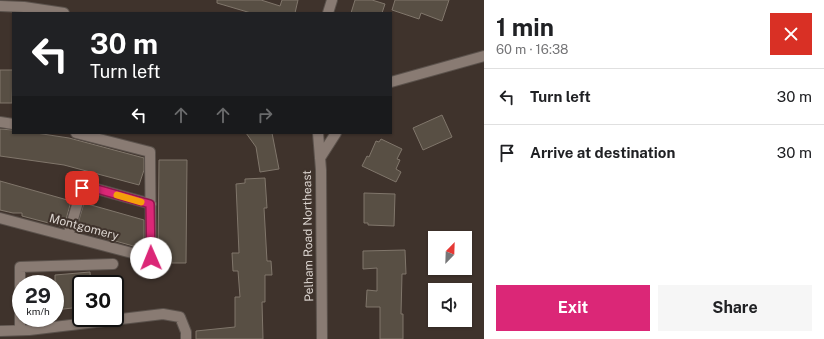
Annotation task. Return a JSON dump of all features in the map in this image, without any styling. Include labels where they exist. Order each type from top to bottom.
[{"type":"street","points":[[328,12],[332,0]]},
{"type":"street","points":[[0,6],[24,7],[57,12]]},
{"type":"street","points":[[392,82],[484,56]]},
{"type":"street","points":[[0,122],[12,124]]},
{"type":"street","name":"Montgomery","points":[[0,218],[151,258],[150,152],[80,134]]},
{"type":"street","name":"Pelham Road Northeast","points":[[318,134],[320,158],[322,339]]},
{"type":"street","points":[[320,158],[335,134]]},
{"type":"street","points":[[68,236],[82,188],[86,186],[150,204]]},
{"type":"street","points":[[26,333],[20,267],[112,264]]},
{"type":"street","points":[[0,330],[26,333],[163,314],[180,317],[186,332],[186,339]]},
{"type":"building","points":[[217,0],[261,0],[280,6],[282,0],[298,0],[295,12],[248,12],[217,3]]},
{"type":"building","points":[[355,0],[372,0],[385,4],[382,12],[351,12]]},
{"type":"building","points":[[395,0],[449,0],[442,21],[421,13],[419,19],[392,10]]},
{"type":"building","points":[[0,70],[12,70],[12,103],[0,103]]},
{"type":"building","points":[[442,115],[452,137],[423,150],[413,128]]},
{"type":"building","points":[[0,129],[12,130],[12,134],[43,134],[69,138],[144,158],[144,170],[139,185],[64,165],[0,156]]},
{"type":"building","points":[[247,134],[272,134],[279,169],[260,172],[256,147]]},
{"type":"building","points":[[381,139],[402,149],[397,159],[400,160],[396,169],[401,172],[396,182],[362,166],[367,156],[369,157],[376,141],[379,142]]},
{"type":"building","points":[[159,160],[187,160],[186,263],[158,263]]},
{"type":"building","points":[[265,178],[267,208],[264,208],[267,261],[271,261],[272,275],[265,275],[265,302],[262,302],[263,339],[196,339],[196,331],[235,327],[235,297],[240,297],[238,271],[233,271],[232,253],[239,253],[236,184],[245,183],[245,179]]},
{"type":"building","points":[[0,181],[71,201],[64,227],[22,216],[22,213],[13,213],[0,210]]},
{"type":"building","points":[[364,193],[395,194],[394,226],[368,225],[368,223],[364,223]]},
{"type":"building","points":[[84,203],[144,220],[144,249],[76,230]]},
{"type":"building","points":[[405,250],[406,274],[402,274],[401,314],[403,314],[403,339],[380,339],[380,307],[366,307],[367,290],[377,291],[377,268],[363,269],[363,251]]},
{"type":"building","points":[[90,272],[90,275],[72,275],[72,308],[64,309],[64,275],[55,275]]},
{"type":"slow traffic","points":[[117,195],[141,202]]},
{"type":"route","points":[[82,188],[86,186],[150,204],[151,258]]}]
